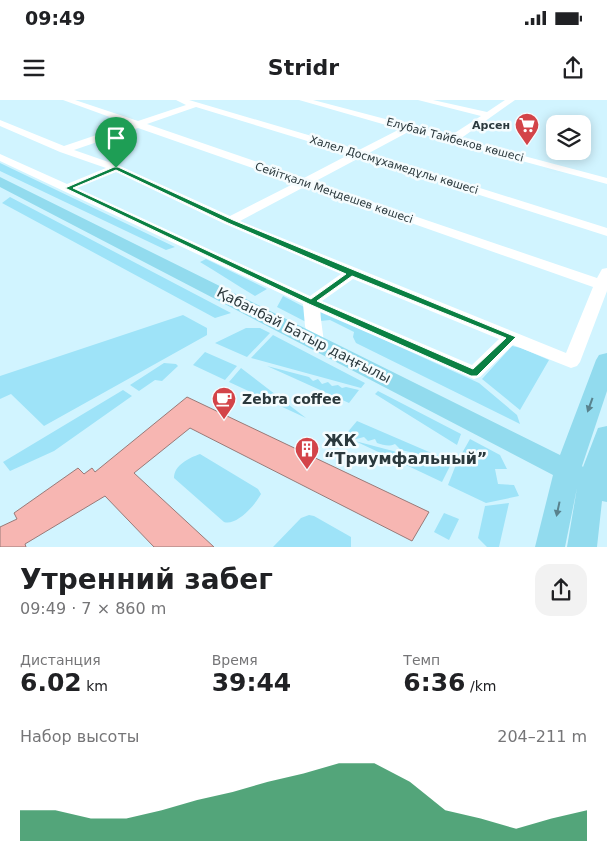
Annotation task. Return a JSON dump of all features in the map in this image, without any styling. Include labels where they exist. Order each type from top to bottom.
[{"type":"main road","name":"Қабанбай Батыр даңғылы","points":[[0,181],[599,487]]},
{"type":"main road","points":[[550,547],[567,470],[607,360]]},
{"type":"main road","points":[[582,547],[599,487],[607,435]]},
{"type":"street","name":"Сейітқали Меңдешев көшесі","points":[[67,100],[306,184],[605,278]]},
{"type":"street","name":"Халел Досмұхамедұлы көшесі","points":[[180,100],[362,154],[607,232]]},
{"type":"street","points":[[64,150],[208,100]]},
{"type":"street","name":"Елубай Тайбеков көшесі","points":[[303,100],[607,181]]},
{"type":"street","points":[[422,100],[487,115]]},
{"type":"street","points":[[453,139],[511,100]]},
{"type":"street","points":[[0,123],[64,150],[116,168],[230,221],[571,362],[605,278]]},
{"type":"street","points":[[230,221],[306,184],[409,128]]},
{"type":"street","points":[[0,157],[311,302],[474,373],[511,337]]},
{"type":"street","points":[[68,188],[116,168]]},
{"type":"street","points":[[311,302],[352,273]]},
{"type":"street","points":[[311,302],[312,326],[316,342]]},
{"type":"shaded area","points":[[0,163],[175,247],[166,250],[0,171]]},
{"type":"shaded area","points":[[10,197],[231,313],[215,318],[2,203]]},
{"type":"shaded area","points":[[206,259],[267,289],[255,296],[200,262]]},
{"type":"shaded area","points":[[283,296],[308,309],[308,323],[277,307]]},
{"type":"shaded area","points":[[321,311],[479,383],[517,415],[520,424],[356,343],[353,337],[354,332],[330,320],[320,321]]},
{"type":"shaded area","points":[[183,315],[207,328],[207,335],[44,426],[11,394],[0,399],[0,376]]},
{"type":"shaded area","points":[[246,328],[260,328],[270,333],[247,357],[215,343]]},
{"type":"shaded area","points":[[273,335],[365,383],[361,388],[251,358]]},
{"type":"shaded area","points":[[512,346],[549,360],[520,410],[482,379]]},
{"type":"shaded area","points":[[205,352],[237,366],[225,380],[193,365]]},
{"type":"shaded area","points":[[164,363],[176,364],[178,366],[162,381],[155,380],[139,391],[130,385]]},
{"type":"shaded area","points":[[267,366],[309,377],[313,381],[318,379],[322,384],[328,382],[332,386],[338,385],[342,388],[359,390],[349,403]]},
{"type":"shaded area","points":[[241,368],[306,418],[229,382]]},
{"type":"shaded area","points":[[123,390],[132,396],[54,451],[10,471],[3,462]]},
{"type":"shaded area","points":[[378,391],[461,434],[457,445],[375,394]]},
{"type":"shaded area","points":[[357,421],[450,461],[401,450],[395,444],[384,445],[377,443],[375,439],[368,441],[364,437],[356,439],[346,434]]},
{"type":"shaded area","points":[[470,439],[500,455],[507,469],[495,469],[498,484],[514,485],[519,496],[486,503],[448,485],[457,462]]},
{"type":"shaded area","points":[[355,441],[450,466],[442,482]]},
{"type":"shaded area","points":[[200,454],[258,489],[261,494],[258,499],[240,518],[224,522],[174,478],[179,466]]},
{"type":"shaded area","points":[[509,503],[499,547],[487,547],[478,538],[485,506]]},
{"type":"shaded area","points":[[444,513],[459,519],[449,540],[434,532]]},
{"type":"shaded area","points":[[309,515],[351,537],[351,547],[273,547],[301,518]]},
{"type":"building","name":"ЖК “Триумфальный”","points":[[187,397],[429,512],[412,541],[190,428],[134,473],[214,547],[154,547],[105,496],[25,544],[26,547],[0,547],[0,527],[17,519],[14,513],[78,468],[84,474],[92,468],[95,472]]},
{"type":"place","name":"Арсен","points":[[527,146]]},
{"type":"place","name":"Zebra coffee","points":[[224,420]]},
{"type":"place","name":"ЖК “Триумфальный”","points":[[307,470]]},
{"type":"route","points":[[116,168],[68,188],[311,302],[352,273],[511,337],[474,373],[311,302],[352,273],[230,221],[116,168]]}]
